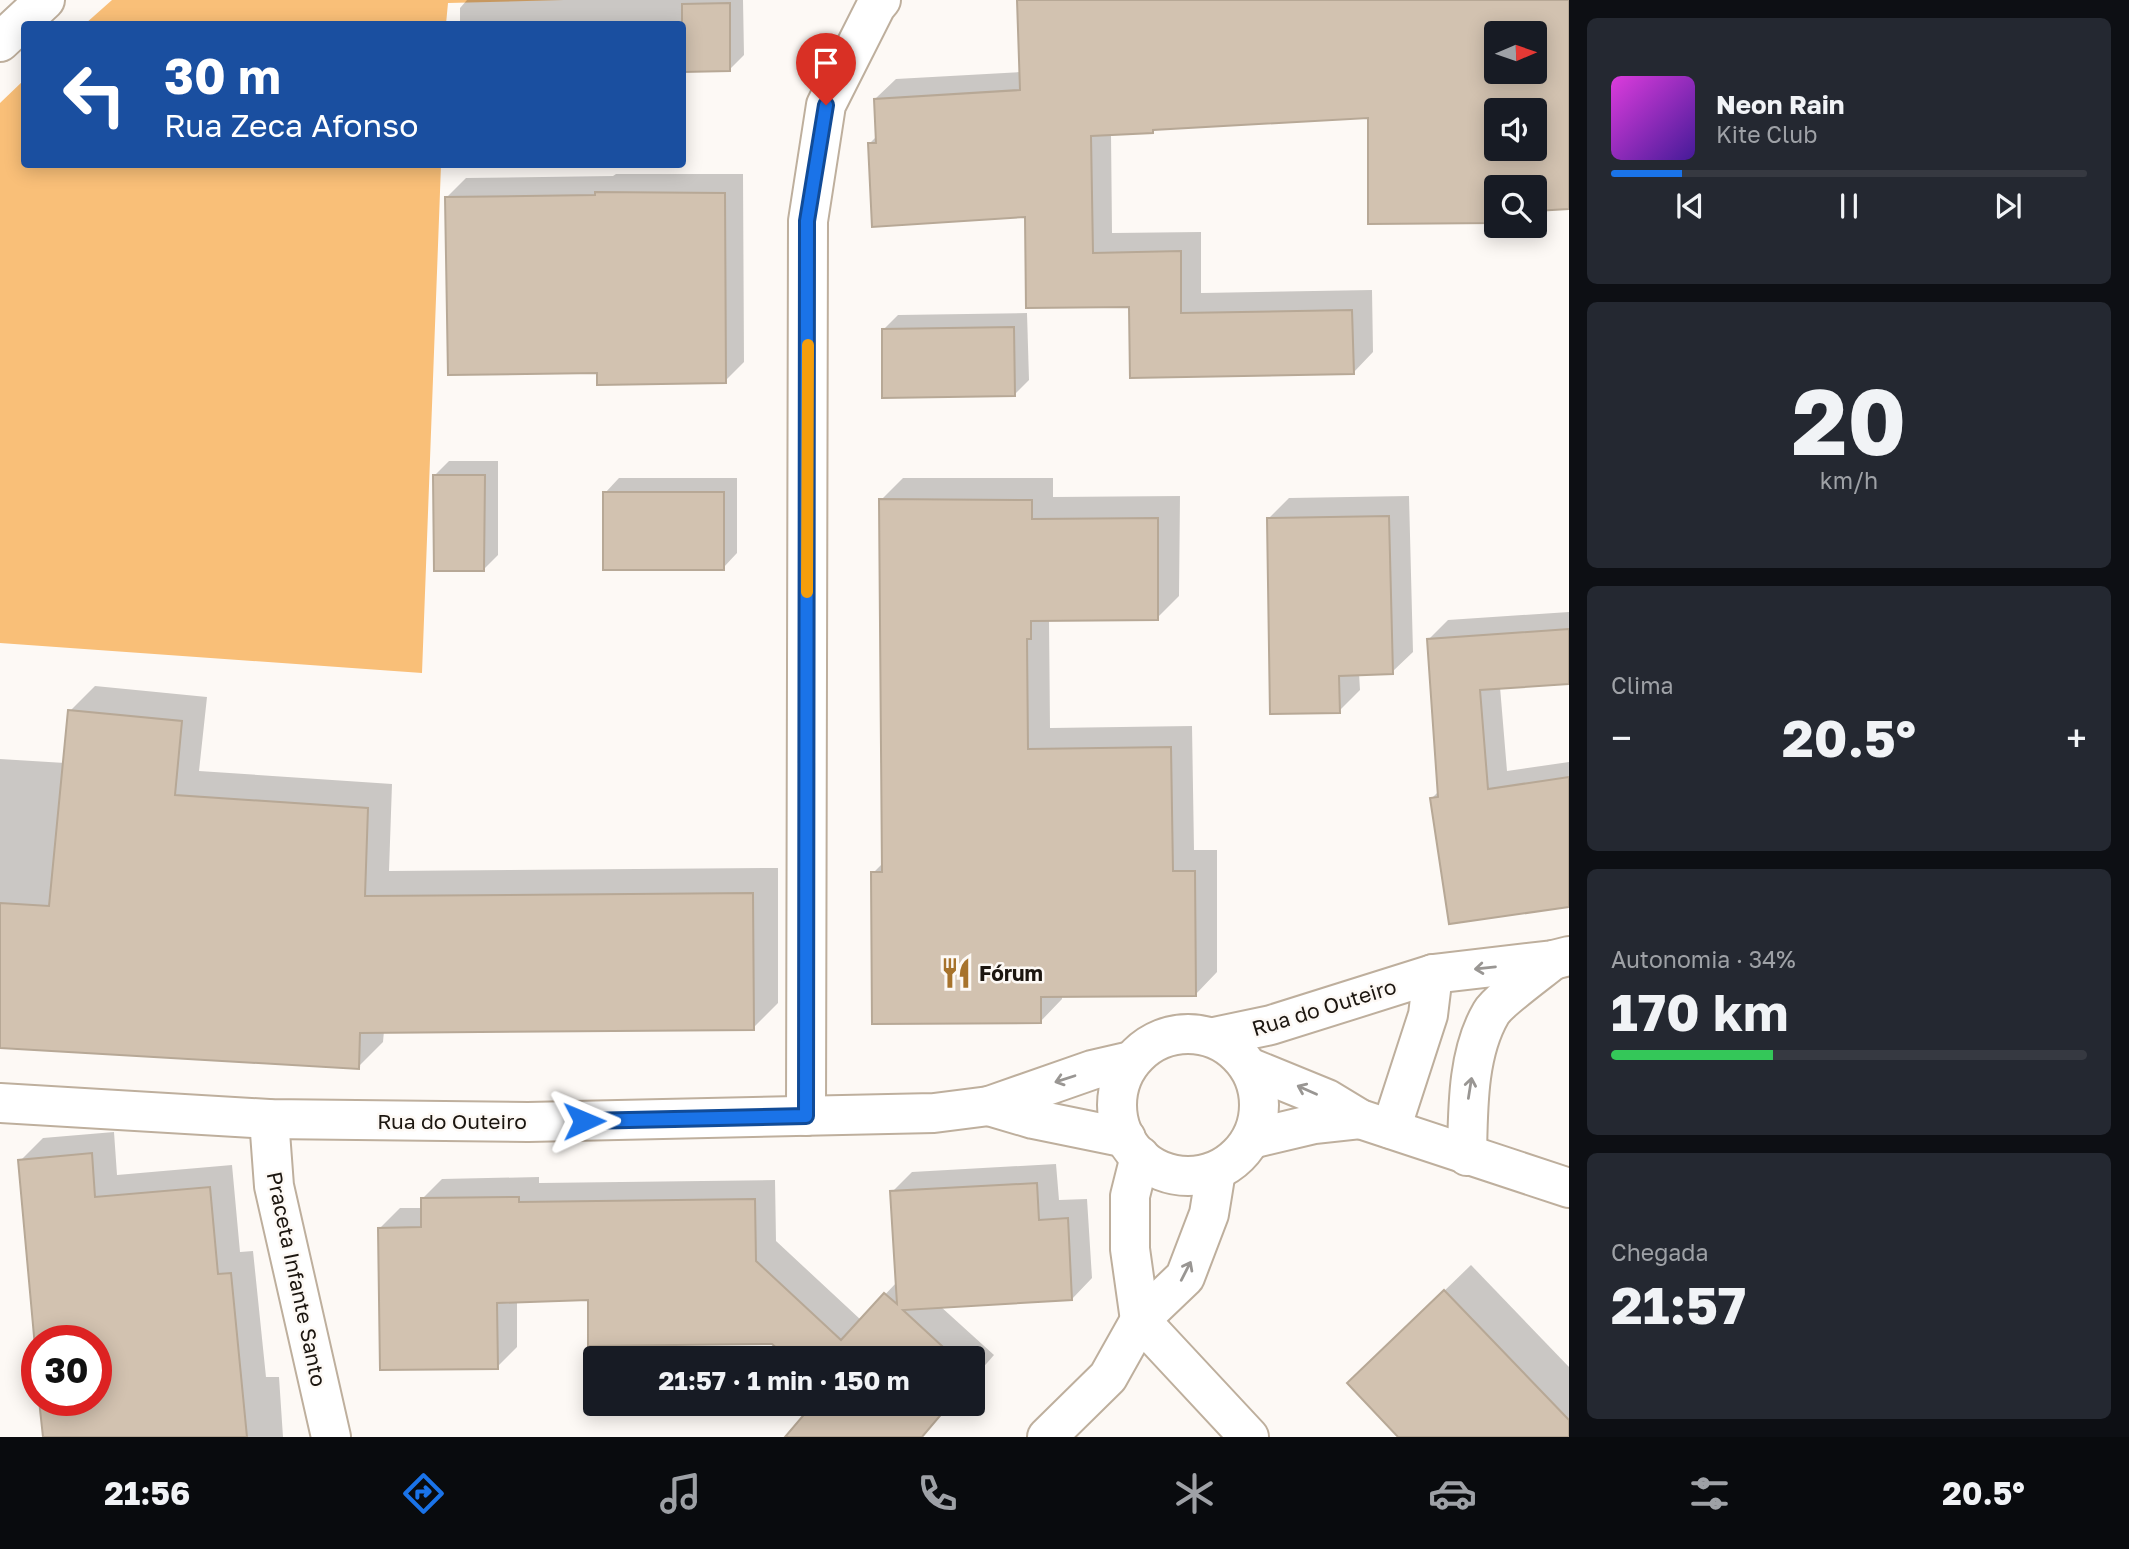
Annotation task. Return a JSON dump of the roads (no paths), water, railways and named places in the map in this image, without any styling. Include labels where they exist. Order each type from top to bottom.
[{"type":"street","points":[[22,21],[45,0]]},
{"type":"street","points":[[806,1116],[807,221],[826,105],[881,0]]},
{"type":"street","points":[[0,42],[21,22]]},
{"type":"street","name":"Rua do Outeiro","points":[[1214,1037],[1271,1025],[1433,974],[1561,958]]},
{"type":"street","name":"Rua do Outeiro","points":[[1466,1156],[1468,1106],[1476,1051],[1492,1011],[1561,958]]},
{"type":"street","name":"Rua do Outeiro","points":[[1375,1124],[1428,1015],[1433,974]]},
{"type":"street","points":[[1191,1032],[1214,1037],[1235,1050],[1251,1069],[1259,1091],[1259,1116],[1251,1139],[1237,1157],[1216,1171],[1193,1176],[1169,1174],[1147,1164],[1121,1128],[1116,1105],[1120,1082],[1130,1061],[1148,1045],[1169,1035],[1191,1032]]},
{"type":"street","name":"Rua do Outeiro","points":[[0,1103],[269,1119],[528,1122],[934,1113],[989,1106],[1092,1070],[1130,1061]]},
{"type":"street","points":[[1251,1069],[1327,1099],[1375,1124],[1569,1188]]},
{"type":"street","name":"Rua do Outeiro","points":[[989,1106],[1133,1147]]},
{"type":"street","name":"Praceta Infante Santo","points":[[269,1119],[274,1186],[331,1437]]},
{"type":"street","points":[[1251,1139],[1314,1124],[1375,1124]]},
{"type":"street","points":[[1133,1147],[1129,1249],[1140,1320],[1249,1437]]},
{"type":"street","points":[[1047,1437],[1108,1377],[1140,1320],[1185,1277],[1209,1214],[1216,1171]]},
{"type":"place","name":"Fórum","points":[[956,973]]}]
